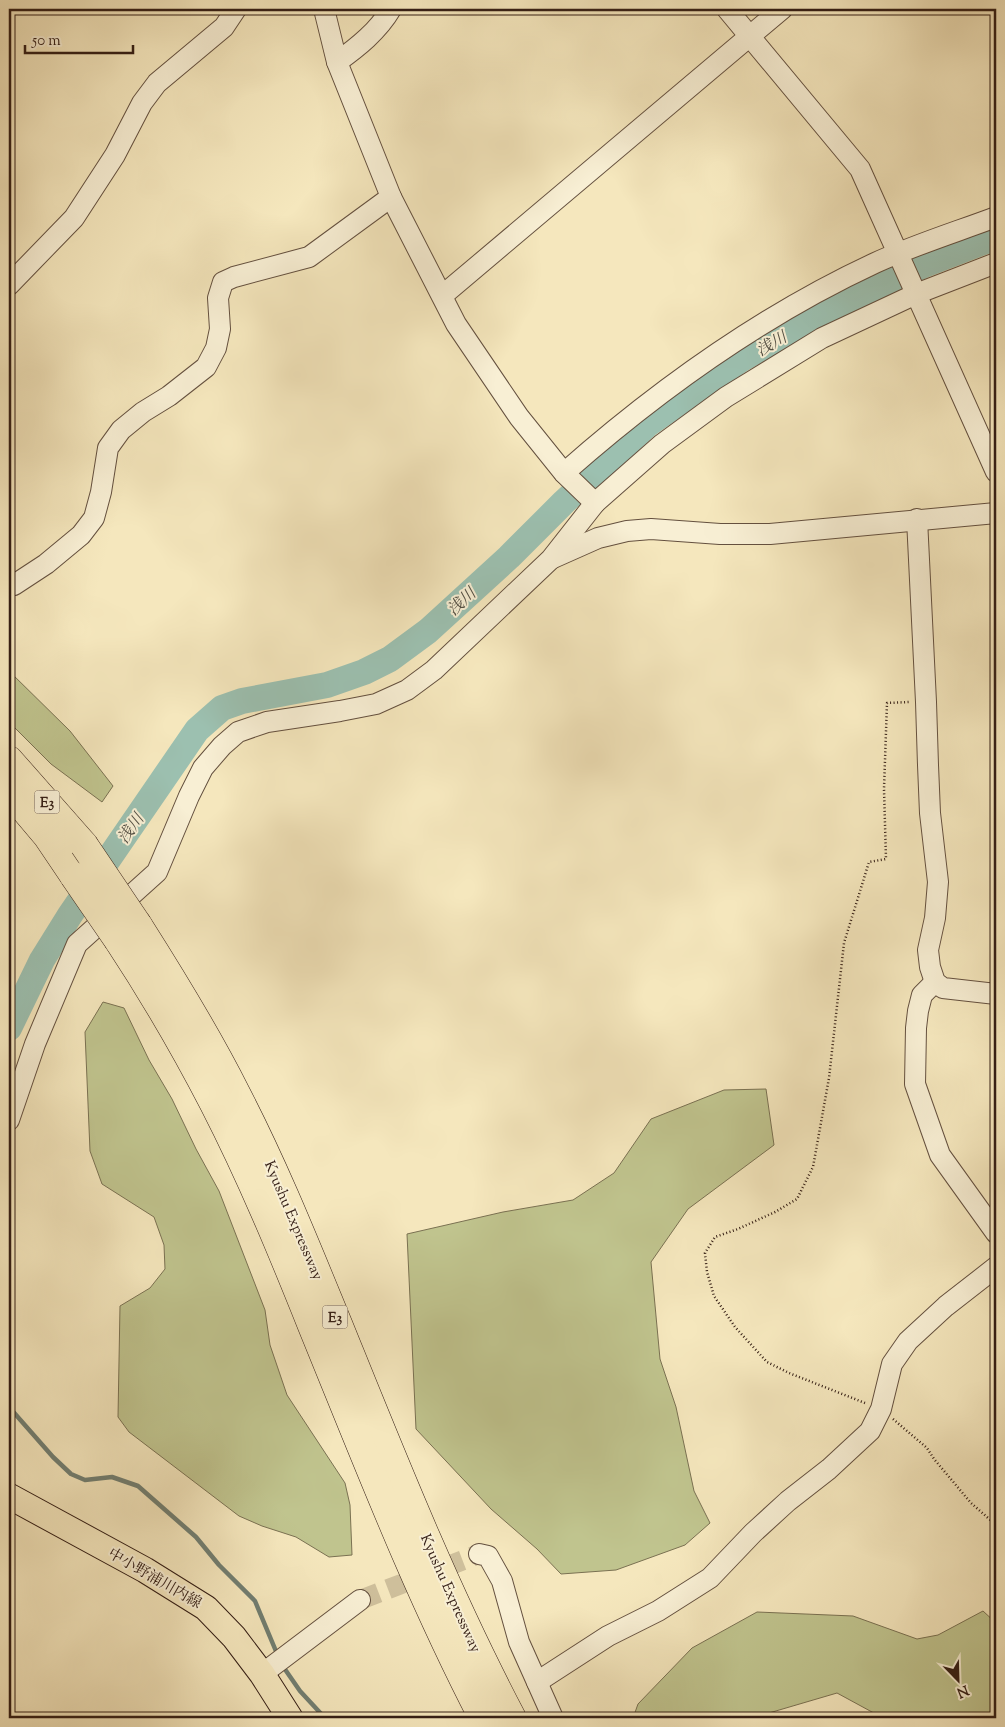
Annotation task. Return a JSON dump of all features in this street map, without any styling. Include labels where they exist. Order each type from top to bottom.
[{"type":"highway","name":"Kyushu Expressway","points":[[9,760],[84,845],[128,932],[143,978],[219,1113],[288,1266],[408,1561],[436,1623],[484,1718]]},
{"type":"highway","name":"Kyushu Expressway","points":[[9,791],[46,836],[74,876],[128,932],[199,1023],[237,1093],[309,1253],[400,1476],[459,1614],[512,1718]]},
{"type":"main road","name":"中小野浦川内線","points":[[9,1496],[145,1570],[206,1608],[234,1637],[262,1674],[290,1718]]},
{"type":"street","points":[[9,284],[74,218],[114,155],[142,103],[157,83],[224,27],[236,9]]},
{"type":"street","points":[[324,9],[337,62],[391,197],[443,295],[456,324],[519,417],[566,475],[592,500]]},
{"type":"street","points":[[337,62],[360,46],[391,9]]},
{"type":"street","points":[[727,9],[860,169],[996,472]]},
{"type":"street","points":[[443,295],[782,9]]},
{"type":"street","points":[[9,582],[14,584],[46,564],[82,535],[94,518],[101,492],[108,448],[121,430],[143,412],[170,396],[206,367],[216,348],[220,329],[218,298],[223,282],[234,277],[309,257],[391,197]]},
{"type":"street","points":[[566,475],[608,434],[656,397],[728,346],[799,302],[874,264],[900,256],[996,217]]},
{"type":"street","points":[[9,1120],[35,1044],[77,944],[157,872],[203,768],[222,746],[238,732],[267,722],[376,704],[407,690],[434,670],[551,559],[592,500],[662,444],[726,398],[822,338],[914,290],[996,263]]},
{"type":"street","points":[[551,559],[598,538],[627,531],[650,529],[720,534],[770,534],[996,512]]},
{"type":"street","points":[[917,519],[930,813],[938,882],[935,918],[928,950],[930,967],[935,982],[942,988],[996,994]]},
{"type":"street","points":[[935,982],[922,995],[918,1011],[915,1084],[940,1155],[996,1233]]},
{"type":"street","points":[[537,1682],[608,1636],[658,1611],[710,1578],[767,1520],[870,1432],[881,1408],[892,1364],[908,1341],[946,1306],[996,1267]]},
{"type":"street","points":[[478,1554],[488,1556],[502,1581],[520,1642],[553,1718]]},
{"type":"street","points":[[262,1674],[360,1600]]},
{"type":"path","points":[[926,702],[887,703],[884,789],[886,859],[869,862],[844,943],[829,1078],[813,1167],[798,1199],[738,1229],[715,1237],[706,1254],[707,1272],[714,1296],[734,1326],[767,1362],[853,1399],[881,1408],[927,1448],[971,1503],[996,1525]]},
{"type":"green space","points":[[9,671],[70,731],[113,786],[102,802],[51,764],[9,722]]},
{"type":"green space","points":[[103,1002],[124,1008],[149,1060],[172,1099],[219,1191],[265,1310],[270,1345],[287,1395],[345,1483],[350,1505],[352,1555],[329,1557],[296,1537],[239,1516],[129,1432],[118,1417],[120,1306],[150,1288],[165,1269],[164,1245],[154,1217],[102,1184],[90,1151],[85,1032]]},
{"type":"green space","points":[[766,1089],[774,1145],[688,1209],[651,1262],[660,1359],[676,1407],[694,1491],[710,1523],[685,1545],[616,1570],[561,1574],[537,1549],[491,1509],[416,1429],[407,1234],[503,1212],[573,1200],[614,1173],[651,1119],[724,1090]]},
{"type":"green space","points":[[983,1611],[996,1623],[996,1718],[883,1718],[837,1693],[752,1718],[633,1718],[638,1704],[692,1648],[757,1612],[853,1616],[917,1639],[938,1635]]},
{"type":"waterway","name":"浅川","points":[[9,1028],[42,960],[70,915],[197,730],[222,708],[242,701],[327,685],[364,672],[390,659],[428,631],[509,557],[564,502],[648,424],[740,360],[819,315],[926,264],[996,237]]},
{"type":"waterway","points":[[9,1407],[53,1457],[71,1474],[85,1480],[112,1477],[138,1486],[196,1537],[219,1565],[255,1601],[278,1656]]},
{"type":"waterway","points":[[282,1665],[300,1691],[325,1718]]},
{"type":"tunnel","points":[[360,1600],[479,1554]]}]
